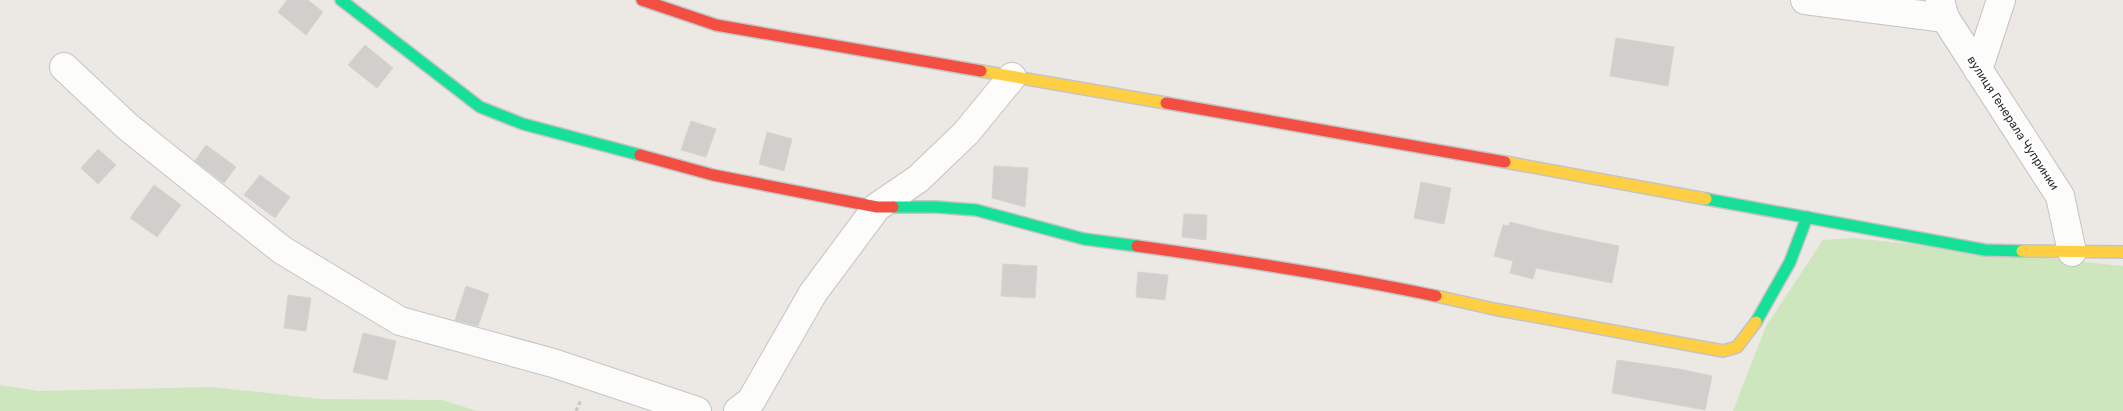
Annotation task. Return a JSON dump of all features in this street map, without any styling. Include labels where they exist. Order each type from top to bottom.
[{"type":"street","points":[[341,0],[480,107],[523,124],[713,175],[877,207],[936,207],[976,210],[1084,239],[1258,263],[1361,280],[1494,309],[1723,351],[1737,347],[1756,322],[1790,262],[1806,217]]},
{"type":"street","points":[[642,0],[660,8],[716,25],[1474,157],[1985,250],[2123,252]]},
{"type":"street","points":[[1805,0],[1942,9]]},
{"type":"street","points":[[1978,70],[2000,0]]},
{"type":"street","name":"вулиця Генерала Чупринки","points":[[1942,9],[1978,70],[2060,196],[2072,252]]},
{"type":"street","points":[[64,67],[128,127],[282,250],[400,321],[554,362],[697,411]]},
{"type":"street","points":[[738,411],[751,401],[813,293],[877,207],[918,179],[966,133],[1012,77]]},
{"type":"green space","points":[[1853,238],[2123,266],[2123,411],[1733,411],[1766,326],[1823,240]]},
{"type":"green space","points":[[0,385],[38,391],[212,387],[321,399],[442,400],[477,411],[0,411]]},
{"type":"building","points":[[287,0],[308,0],[323,12],[306,35],[278,12]]},
{"type":"building","points":[[1616,38],[1674,47],[1668,86],[1610,76]]},
{"type":"building","points":[[365,45],[393,68],[377,88],[348,65]]},
{"type":"building","points":[[691,121],[716,129],[706,157],[681,150]]},
{"type":"building","points":[[767,132],[792,139],[784,171],[759,164]]},
{"type":"building","points":[[206,145],[236,167],[224,183],[195,161]]},
{"type":"building","points":[[98,149],[116,165],[98,184],[81,168]]},
{"type":"building","points":[[994,166],[1028,168],[1025,207],[992,198]]},
{"type":"building","points":[[260,175],[290,197],[275,218],[244,195]]},
{"type":"building","points":[[1421,182],[1451,188],[1444,224],[1414,218]]},
{"type":"building","points":[[154,185],[181,205],[157,237],[130,218]]},
{"type":"building","points":[[1184,214],[1207,215],[1206,240],[1182,237]]},
{"type":"building","points":[[1510,222],[1619,246],[1612,283],[1536,268],[1533,279],[1510,273],[1513,261],[1494,256],[1503,225],[1509,226]]},
{"type":"building","points":[[1003,264],[1037,266],[1035,298],[1001,296]]},
{"type":"building","points":[[1138,272],[1168,275],[1165,300],[1136,297]]},
{"type":"building","points":[[466,286],[489,294],[478,326],[455,320]]},
{"type":"building","points":[[288,295],[311,298],[306,331],[284,328]]},
{"type":"building","points":[[363,333],[396,341],[387,380],[353,372]]},
{"type":"building","points":[[1617,360],[1712,376],[1705,410],[1612,393]]},
{"type":"traffic: fast","points":[[341,0],[480,107],[523,124],[640,155]]},
{"type":"traffic: fast","points":[[1706,199],[1985,250],[2022,251]]},
{"type":"traffic: fast","points":[[893,207],[936,207],[976,210],[1084,239],[1137,246]]},
{"type":"traffic: fast","points":[[1756,322],[1790,262],[1807,217]]},
{"type":"traffic: slow","points":[[981,71],[1166,103]]},
{"type":"traffic: slow","points":[[1505,162],[1706,199]]},
{"type":"traffic: slow","points":[[2022,251],[2123,252]]},
{"type":"traffic: slow","points":[[1436,296],[1494,309],[1723,351],[1737,347],[1756,322]]},
{"type":"traffic: jam","points":[[642,0],[716,25],[981,71]]},
{"type":"traffic: jam","points":[[1166,103],[1505,162]]},
{"type":"traffic: jam","points":[[640,155],[713,175],[877,207],[893,207]]},
{"type":"traffic: jam","points":[[1137,246],[1287,268],[1436,296]]}]
